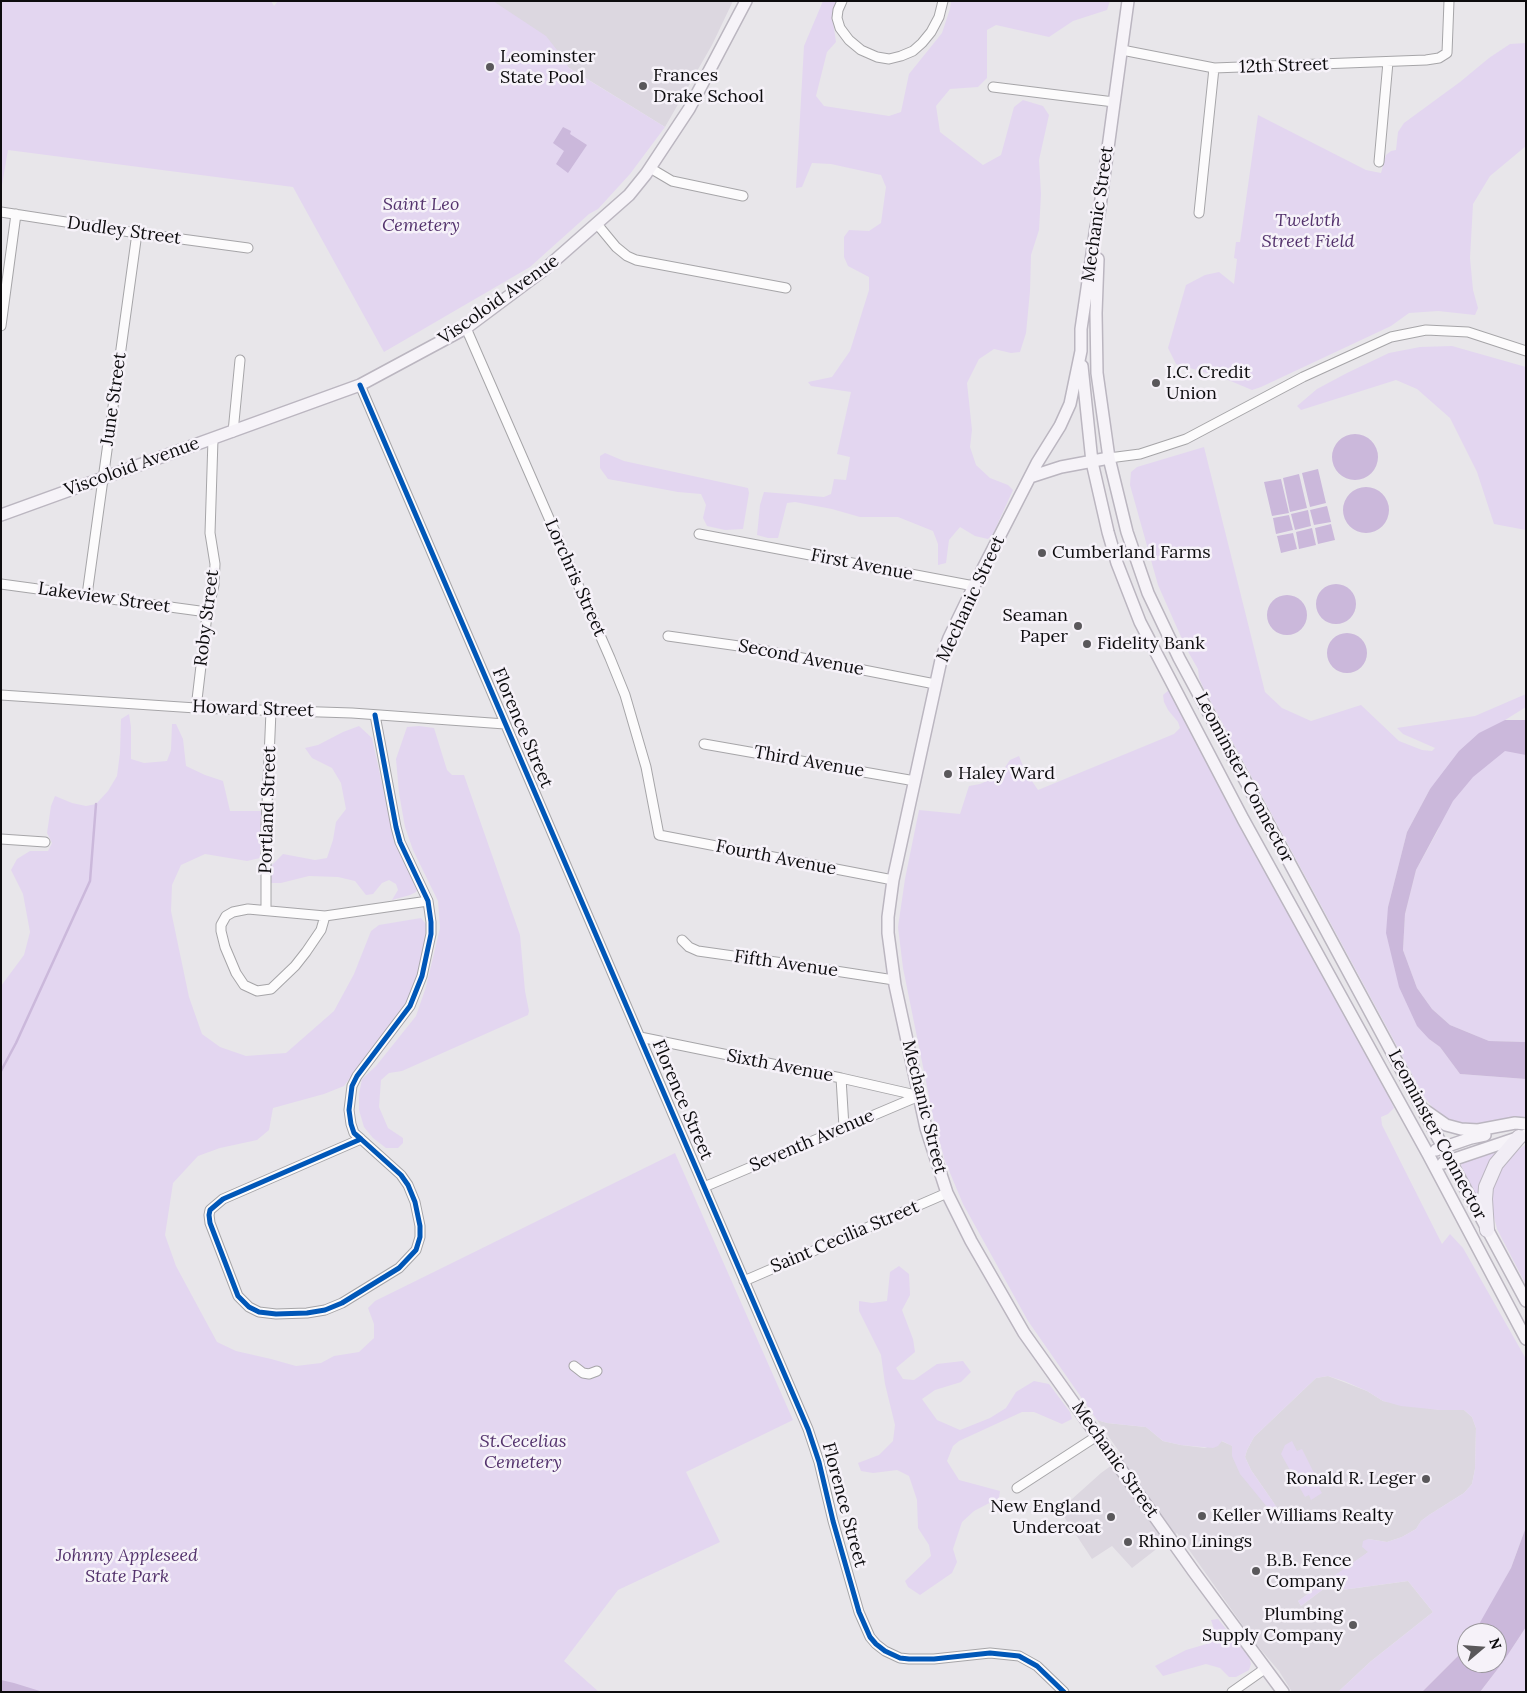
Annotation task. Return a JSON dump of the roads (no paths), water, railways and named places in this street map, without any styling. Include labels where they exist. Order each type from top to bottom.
[{"type":"highway","points":[[1487,1230],[1484,1199],[1486,1187],[1496,1164],[1522,1136]]},
{"type":"main road","name":"Viscoloid Avenue","points":[[1,515],[360,385],[466,328],[546,269],[629,195],[650,168],[689,110],[746,1]]},
{"type":"main road","name":"Mechanic Street","points":[[1128,1],[1099,214],[1081,328],[1081,351],[1070,404],[1066,415],[1030,477],[949,638],[934,684],[893,880],[888,933],[894,980],[926,1128],[947,1193],[971,1241],[1024,1333],[1194,1572],[1283,1692]]},
{"type":"main road","name":"Leominster Connector","points":[[1099,214],[1101,228],[1096,313],[1097,373],[1109,458],[1127,532],[1148,592],[1161,621],[1526,1301]]},
{"type":"main road","name":"Leominster Connector","points":[[1081,351],[1082,381],[1092,462],[1117,563],[1140,622],[1243,819],[1428,1154],[1526,1339]]},
{"type":"main road","points":[[1030,477],[1061,467],[1109,458]]},
{"type":"main road","points":[[1423,1109],[1446,1124],[1461,1129],[1478,1130],[1515,1123],[1526,1124]]},
{"type":"main road","points":[[1428,1154],[1471,1138],[1526,1124]]},
{"type":"main road","points":[[1435,1167],[1450,1160],[1522,1136]]},
{"type":"street","points":[[842,1],[837,18],[840,28],[849,40],[861,50],[877,57],[889,59],[913,51],[922,43],[931,32],[939,17],[943,1]]},
{"type":"street","name":"12th Street","points":[[1122,50],[1214,68],[1426,60],[1439,58],[1446,54],[1450,1]]},
{"type":"street","points":[[1379,162],[1388,62]]},
{"type":"street","points":[[1199,213],[1214,68]]},
{"type":"street","points":[[994,87],[1114,102]]},
{"type":"street","points":[[650,168],[672,181],[743,196]]},
{"type":"street","name":"Dudley Street","points":[[1,212],[248,248]]},
{"type":"street","points":[[1,326],[16,214]]},
{"type":"street","points":[[597,224],[616,247],[627,256],[636,260],[786,288]]},
{"type":"street","name":"June Street","points":[[87,595],[137,233]]},
{"type":"street","name":"Lorchris Street","points":[[466,328],[621,686],[642,751],[659,836]]},
{"type":"street","points":[[1109,458],[1155,450],[1186,439],[1303,376],[1391,338],[1426,330],[1468,332],[1526,351]]},
{"type":"street","points":[[233,432],[240,360]]},
{"type":"street","name":"Florence Street","points":[[360,385],[814,1445],[859,1612],[874,1642],[889,1653],[909,1659],[934,1659],[990,1653],[1019,1656],[1037,1666],[1064,1692]]},
{"type":"street","name":"Roby Street","points":[[196,708],[207,612],[214,585],[215,564],[210,533],[213,438]]},
{"type":"street","name":"First Avenue","points":[[699,534],[974,586]]},
{"type":"street","name":"Lakeview Street","points":[[1,584],[207,612]]},
{"type":"street","name":"Second Avenue","points":[[668,636],[746,647],[934,684]]},
{"type":"street","name":"Howard Street","points":[[1,695],[196,708],[352,713],[505,724]]},
{"type":"street","name":"Portland Street","points":[[266,910],[266,828],[272,711]]},
{"type":"street","points":[[361,1139],[223,1199],[210,1210],[210,1223],[235,1286],[242,1300],[249,1307],[258,1312],[276,1314],[307,1313],[325,1310],[342,1303],[399,1268],[416,1250],[420,1237],[420,1226],[415,1202],[408,1185],[395,1170],[361,1139],[354,1133],[349,1110],[351,1091],[357,1076],[410,1006],[415,996],[422,976],[432,922],[428,902],[400,842],[375,715]]},
{"type":"street","name":"Third Avenue","points":[[704,744],[914,781]]},
{"type":"street","name":"Fourth Avenue","points":[[659,836],[893,880]]},
{"type":"street","points":[[1,839],[45,842]]},
{"type":"street","points":[[325,916],[321,930],[295,966],[271,988],[257,991],[244,985],[236,973],[226,947],[222,925],[226,916],[233,912],[248,909],[325,916],[428,902]]},
{"type":"street","name":"Fifth Avenue","points":[[682,940],[689,947],[698,951],[894,980]]},
{"type":"street","name":"Sixth Avenue","points":[[640,1037],[920,1096]]},
{"type":"street","points":[[841,1078],[844,1127]]},
{"type":"street","name":"Seventh Avenue","points":[[704,1187],[920,1096]]},
{"type":"street","name":"Saint Cecilia Street","points":[[744,1281],[947,1193]]},
{"type":"street","points":[[574,1366],[583,1373],[589,1374],[597,1371]]},
{"type":"street","points":[[1017,1488],[1097,1436]]},
{"type":"street","points":[[1232,1692],[1266,1668]]},
{"type":"waterway","points":[[1,1071],[16,1043],[90,881],[96,804]]},
{"type":"place","name":"Leominster State Pool","points":[[490,67]]},
{"type":"place","name":"Frances Drake School","points":[[643,86]]},
{"type":"place","name":"I.C. Credit Union","points":[[1156,383]]},
{"type":"place","name":"Cumberland Farms","points":[[1042,553]]},
{"type":"place","name":"Seaman Paper","points":[[1078,626]]},
{"type":"place","name":"Fidelity Bank","points":[[1087,644]]},
{"type":"place","name":"Haley Ward","points":[[948,774]]},
{"type":"place","name":"Ronald R. Leger","points":[[1426,1479]]},
{"type":"place","name":"Keller Williams Realty","points":[[1202,1516]]},
{"type":"place","name":"New England Undercoat","points":[[1111,1517]]},
{"type":"place","name":"Rhino Linings","points":[[1128,1542]]},
{"type":"place","name":"B.B. Fence Company","points":[[1256,1571]]},
{"type":"place","name":"Plumbing Supply Company","points":[[1353,1625]]},
{"type":"park label","name":"Saint Leo Cemetery","points":[[421,215]]},
{"type":"park label","name":"Twelvth Street Field","points":[[1308,231]]},
{"type":"park label","name":"St.Cecelias Cemetery","points":[[523,1452]]},
{"type":"park label","name":"Johnny Appleseed State Park","points":[[127,1566]]}]
